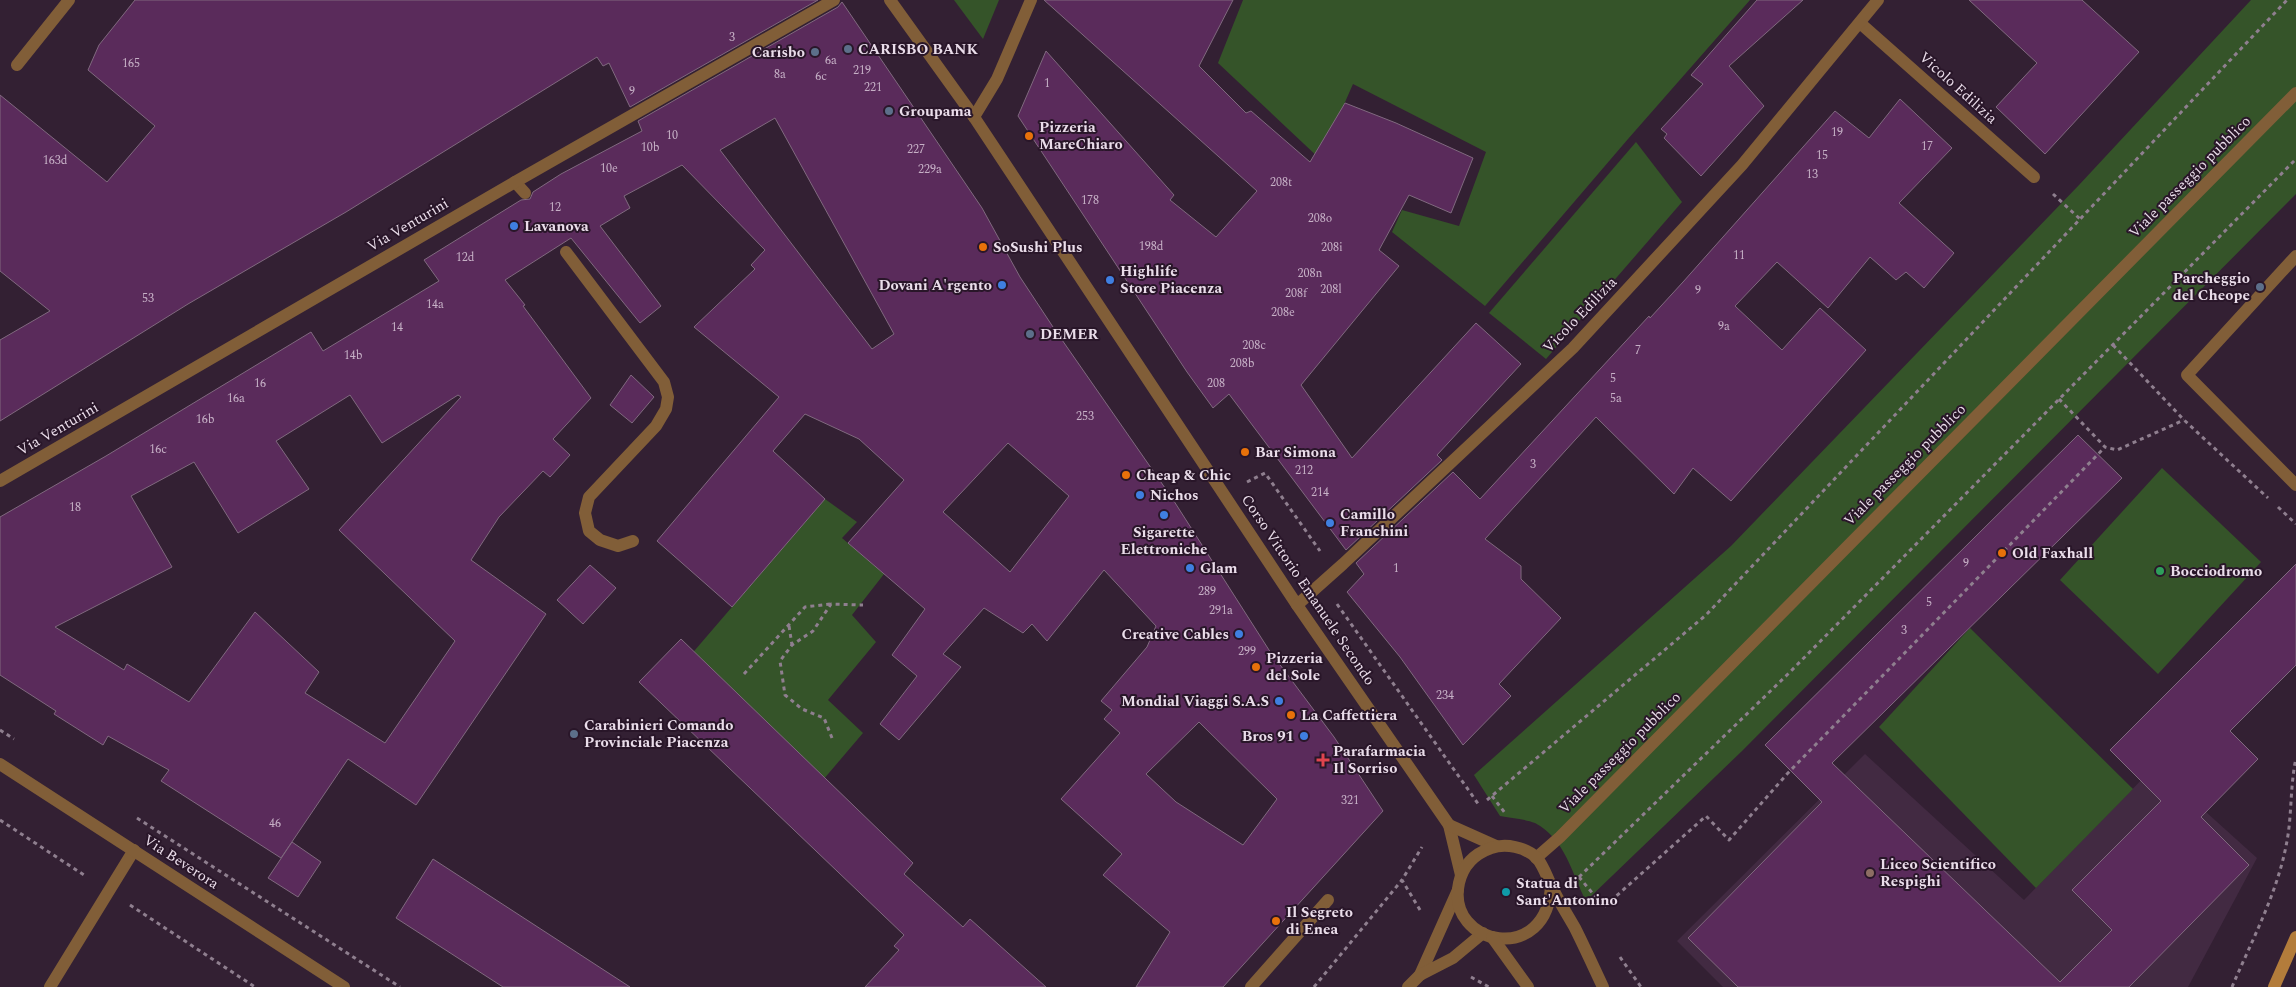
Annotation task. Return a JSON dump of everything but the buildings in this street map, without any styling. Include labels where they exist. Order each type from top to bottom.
[{"type":"main road","points":[[2274,987],[2296,937]]},
{"type":"street","points":[[16,65],[69,0]]},
{"type":"street","name":"Via Venturini","points":[[0,481],[515,182],[834,0]]},
{"type":"street","name":"Corso Vittorio Emanuele Secondo","points":[[890,0],[974,117],[1297,605],[1449,825],[1461,875]]},
{"type":"street","points":[[974,117],[997,79],[1031,0]]},
{"type":"street","name":"Vicolo Edilizia","points":[[1297,605],[1573,348],[1742,165],[1878,0]]},
{"type":"street","name":"Vicolo Edilizia","points":[[1860,23],[2034,177]]},
{"type":"street","name":"Viale passeggio pubblico","points":[[1536,858],[1560,837],[2296,93]]},
{"type":"street","points":[[515,182],[525,192]]},
{"type":"street","points":[[566,252],[664,382],[668,397],[666,409],[656,426],[588,497],[585,513],[590,531],[600,540],[618,546],[633,541]]},
{"type":"street","points":[[2296,256],[2187,374],[2296,485]]},
{"type":"street","name":"Via Beverora","points":[[0,764],[344,987]]},
{"type":"street","points":[[1449,825],[1496,846]]},
{"type":"street","points":[[1420,975],[1458,890],[1461,875],[1469,861],[1481,852],[1496,846],[1510,846],[1524,850],[1536,858],[1545,870],[1550,884],[1575,929],[1603,987]]},
{"type":"street","points":[[50,987],[134,850]]},
{"type":"street","points":[[1408,987],[1420,975],[1453,958],[1488,935],[1508,939],[1523,936],[1536,927],[1545,915],[1550,900],[1550,884]]},
{"type":"street","points":[[1458,890],[1459,906],[1466,920],[1488,935],[1528,987]]},
{"type":"street","points":[[1250,987],[1328,900]]},
{"type":"path","points":[[1487,800],[1706,615],[2287,0]]},
{"type":"path","points":[[2105,448],[1787,774],[1729,840],[1706,816],[1604,907],[1579,877],[1790,673],[2296,159]]},
{"type":"path","points":[[2034,177],[2080,219]]},
{"type":"path","points":[[2113,345],[2184,420],[2296,524]]},
{"type":"path","points":[[2060,399],[2105,448],[2117,450],[2184,420]]},
{"type":"path","points":[[1243,476],[1248,483],[1265,473],[1325,557],[1322,583],[1479,805]]},
{"type":"path","points":[[744,674],[806,607],[831,604],[863,605]]},
{"type":"path","points":[[831,604],[813,631],[792,645],[780,662],[785,695],[802,709],[824,718],[832,738]]},
{"type":"path","points":[[789,625],[792,645]]},
{"type":"path","points":[[0,730],[17,741]]},
{"type":"path","points":[[2232,987],[2280,874],[2288,840],[2292,777],[2296,758]]},
{"type":"path","points":[[1492,796],[1505,812]]},
{"type":"path","points":[[133,816],[400,987]]},
{"type":"path","points":[[1314,987],[1402,880],[1422,847]]},
{"type":"path","points":[[1402,880],[1422,913]]},
{"type":"path","points":[[1469,975],[1489,987]]},
{"type":"shaded area","name":"Liceo Scientifico Respighi","points":[[1865,754],[2024,900],[2155,766],[2257,858],[2188,987],[1723,987],[1677,941]]},
{"type":"green space","points":[[954,0],[999,0],[983,39]]},
{"type":"green space","points":[[1243,0],[1750,0],[1485,306],[1392,232],[1402,210],[1459,226],[1486,152],[1353,84],[1320,159],[1218,63]]},
{"type":"green space","points":[[2251,0],[2296,0],[2296,194],[1742,751],[1586,901],[1561,848],[1554,838],[1535,823],[1500,816],[1474,775],[1731,546],[2079,185]]},
{"type":"green space","points":[[1636,142],[1682,202],[1546,359],[1489,313]]},
{"type":"green space","name":"Bocciodromo","points":[[2162,468],[2261,562],[2158,674],[2060,580]]},
{"type":"green space","points":[[825,499],[857,522],[842,538],[884,574],[852,615],[876,642],[828,700],[863,733],[823,780],[689,657]]},
{"type":"green space","points":[[1970,628],[2133,789],[2036,888],[1879,727]]},
{"type":"place","name":"CARISBO BANK","points":[[848,49]]},
{"type":"place","name":"Carisbo","points":[[815,52]]},
{"type":"place","name":"Groupama","points":[[889,111]]},
{"type":"place","name":"Pizzeria MareChiaro","points":[[1029,136]]},
{"type":"place","name":"Lavanova","points":[[514,226]]},
{"type":"place","name":"SoSushi Plus","points":[[983,247]]},
{"type":"place","name":"Highlife Store Piacenza","points":[[1110,280]]},
{"type":"place","name":"Dovani A'rgento","points":[[1002,285]]},
{"type":"place","name":"Parcheggio del Cheope","points":[[2260,287]]},
{"type":"place","name":"DEMER","points":[[1030,334]]},
{"type":"place","name":"Bar Simona","points":[[1245,452]]},
{"type":"place","name":"Cheap & Chic","points":[[1126,475]]},
{"type":"place","name":"Nichos","points":[[1140,495]]},
{"type":"place","name":"Sigarette Elettroniche","points":[[1164,515]]},
{"type":"place","name":"Camillo Franchini","points":[[1330,523]]},
{"type":"place","name":"Old Faxhall","points":[[2002,553]]},
{"type":"place","name":"Glam","points":[[1190,568]]},
{"type":"place","name":"Bocciodromo","points":[[2160,571]]},
{"type":"place","name":"Creative Cables","points":[[1239,634]]},
{"type":"place","name":"Pizzeria del Sole","points":[[1256,667]]},
{"type":"place","name":"Mondial Viaggi S.A.S","points":[[1279,701]]},
{"type":"place","name":"La Caffettiera","points":[[1291,715]]},
{"type":"place","name":"Carabinieri Comando Provinciale Piacenza","points":[[574,734]]},
{"type":"place","name":"Bros 91","points":[[1304,736]]},
{"type":"place","name":"Parafarmacia Il Sorriso","points":[[1323,760]]},
{"type":"place","name":"Liceo Scientifico Respighi","points":[[1870,873]]},
{"type":"place","name":"Statua di Sant'Antonino","points":[[1506,892]]},
{"type":"place","name":"Il Segreto di Enea","points":[[1276,921]]}]
